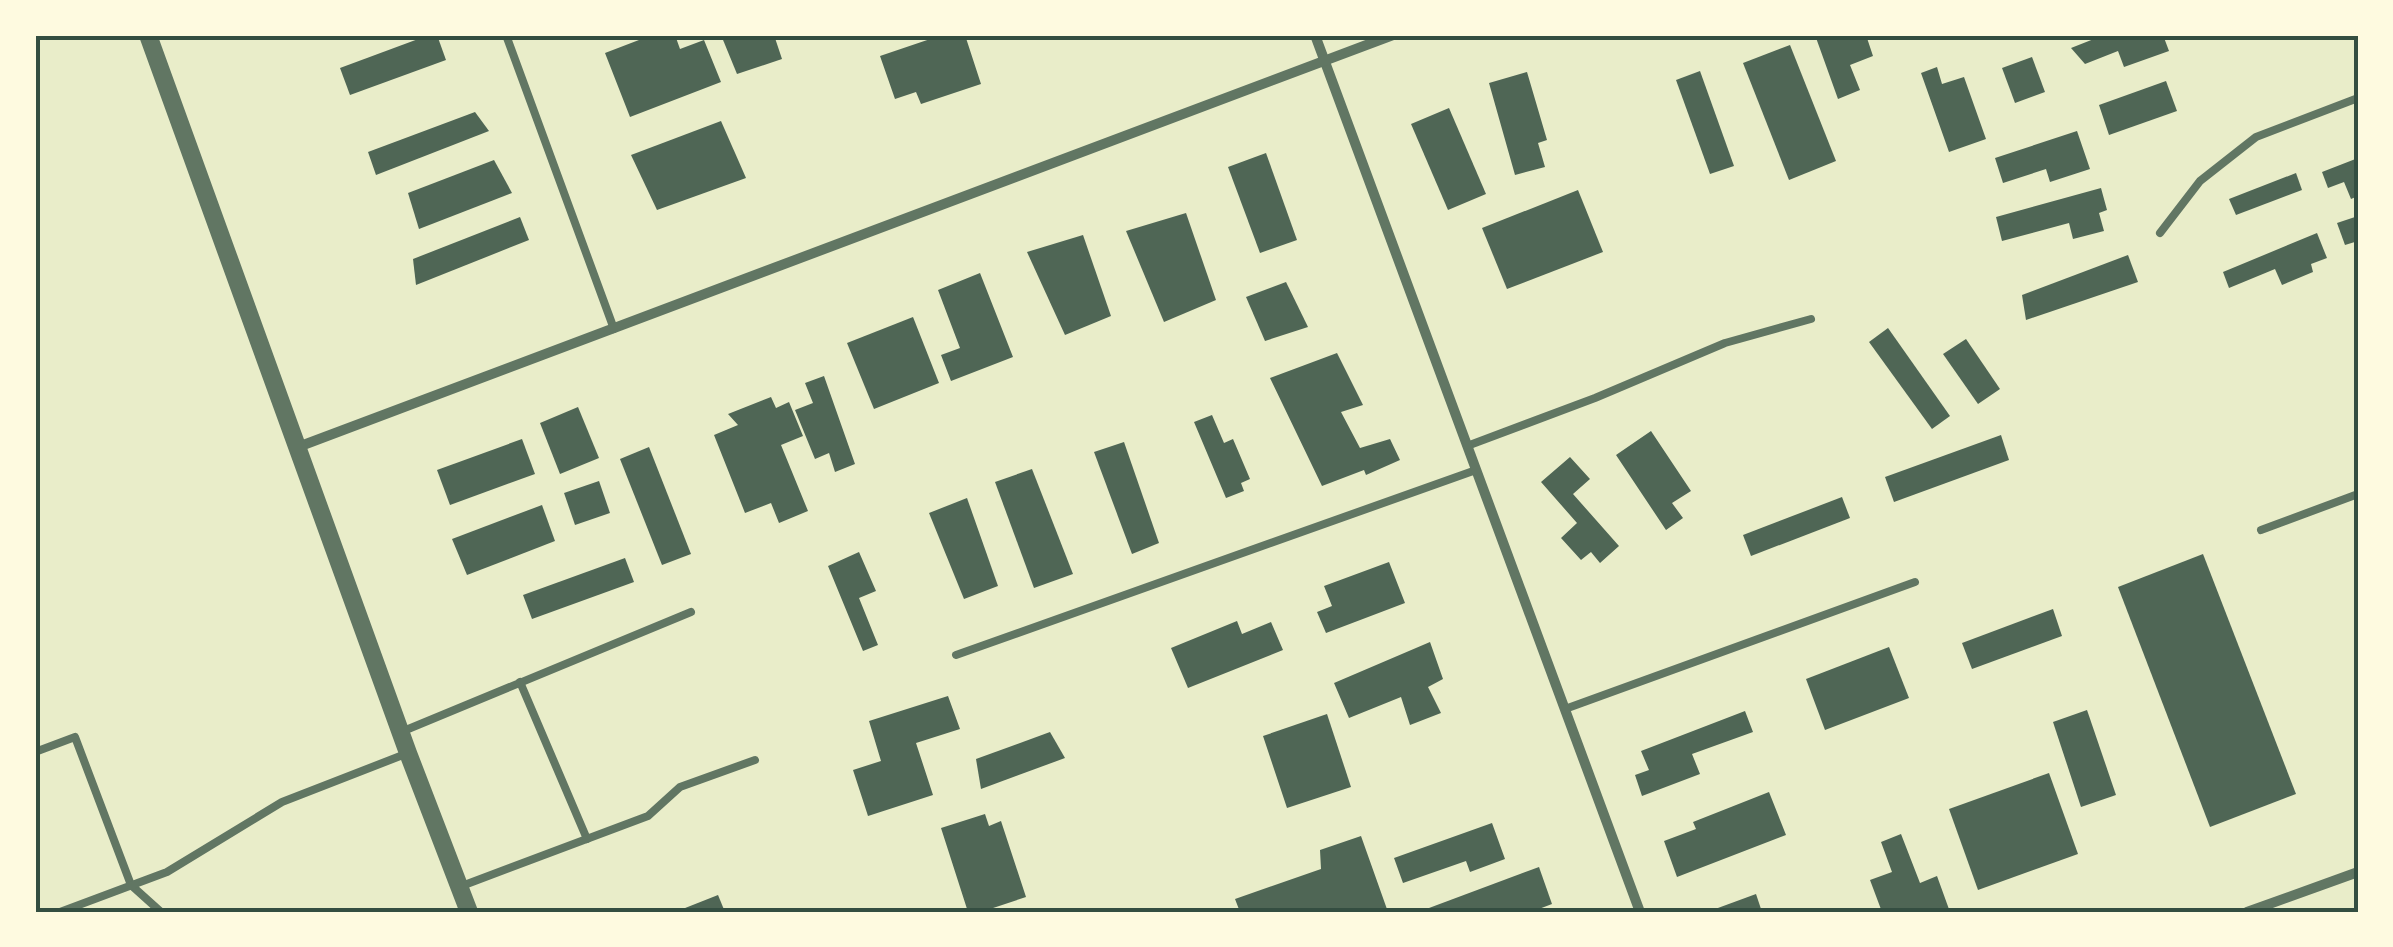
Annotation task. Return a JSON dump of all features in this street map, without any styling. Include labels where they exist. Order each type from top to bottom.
[{"type":"street","points":[[148,35],[469,912]]},
{"type":"street","points":[[1315,35],[1640,912]]},
{"type":"street","points":[[298,447],[1393,35]]},
{"type":"street","points":[[2247,912],[2358,872]]},
{"type":"lane","points":[[506,35],[614,329]]},
{"type":"lane","points":[[2160,233],[2200,181],[2256,136],[2358,98]]},
{"type":"lane","points":[[1467,446],[1726,343],[1810,319]]},
{"type":"lane","points":[[956,655],[1476,470]]},
{"type":"lane","points":[[2261,530],[2358,494]]},
{"type":"lane","points":[[1564,709],[1914,582]]},
{"type":"lane","points":[[401,732],[691,612]]},
{"type":"lane","points":[[520,682],[586,839]]},
{"type":"lane","points":[[35,752],[75,737],[130,885],[160,912]]},
{"type":"lane","points":[[60,912],[167,872],[282,802],[408,753]]},
{"type":"lane","points":[[460,887],[648,816],[680,788],[755,760]]},
{"type":"building","points":[[437,35],[446,60],[350,95],[340,68]]},
{"type":"building","points":[[652,35],[675,35],[680,49],[704,40],[721,82],[630,117],[605,53]]},
{"type":"building","points":[[721,35],[774,35],[782,59],[737,74]]},
{"type":"building","points":[[942,35],[965,35],[981,84],[921,104],[916,92],[895,99],[880,56]]},
{"type":"building","points":[[1815,35],[1866,35],[1873,56],[1850,65],[1860,90],[1838,99]]},
{"type":"building","points":[[2104,35],[2163,35],[2169,51],[2124,67],[2118,51],[2085,64],[2071,48]]},
{"type":"building","points":[[1790,45],[1836,161],[1789,180],[1743,63]]},
{"type":"building","points":[[2032,57],[2045,92],[2015,103],[2002,68]]},
{"type":"building","points":[[1937,67],[1942,84],[1964,77],[1986,139],[1949,152],[1921,73]]},
{"type":"building","points":[[1700,71],[1734,166],[1710,174],[1676,80]]},
{"type":"building","points":[[1527,72],[1547,140],[1538,143],[1545,167],[1515,175],[1489,83]]},
{"type":"building","points":[[2166,81],[2177,111],[2109,135],[2099,105]]},
{"type":"building","points":[[1449,108],[1486,194],[1448,210],[1411,124]]},
{"type":"building","points":[[475,112],[489,131],[376,175],[368,152]]},
{"type":"building","points":[[721,121],[746,178],[657,210],[631,155]]},
{"type":"building","points":[[2077,131],[2090,169],[2050,182],[2046,169],[2003,183],[1995,158]]},
{"type":"building","points":[[1266,153],[1297,240],[1260,253],[1228,167]]},
{"type":"building","points":[[2358,158],[2358,196],[2351,199],[2344,182],[2328,188],[2322,172]]},
{"type":"building","points":[[494,160],[512,193],[419,229],[408,193]]},
{"type":"building","points":[[2296,173],[2302,190],[2236,215],[2229,199]]},
{"type":"building","points":[[2101,188],[2107,210],[2099,213],[2104,231],[2073,239],[2069,223],[2002,241],[1996,217]]},
{"type":"building","points":[[1578,190],[1603,252],[1507,289],[1482,228]]},
{"type":"building","points":[[1186,213],[1216,300],[1164,322],[1126,231]]},
{"type":"building","points":[[2358,216],[2358,241],[2345,245],[2337,223]]},
{"type":"building","points":[[520,217],[529,240],[416,285],[413,259]]},
{"type":"building","points":[[2317,233],[2327,258],[2311,264],[2313,272],[2282,285],[2275,269],[2229,288],[2223,272]]},
{"type":"building","points":[[1083,235],[1111,316],[1065,335],[1027,252]]},
{"type":"building","points":[[2128,255],[2138,282],[2026,320],[2022,295]]},
{"type":"building","points":[[980,273],[1013,357],[951,381],[941,355],[960,348],[938,290]]},
{"type":"building","points":[[1286,282],[1308,327],[1265,341],[1246,297]]},
{"type":"building","points":[[913,317],[939,383],[874,409],[847,343]]},
{"type":"building","points":[[1888,328],[1950,416],[1932,429],[1869,342]]},
{"type":"building","points":[[1966,339],[2000,389],[1978,404],[1943,354]]},
{"type":"building","points":[[1337,353],[1363,405],[1341,412],[1360,448],[1390,439],[1400,460],[1366,475],[1364,470],[1322,486],[1270,378]]},
{"type":"building","points":[[824,376],[855,464],[835,472],[829,453],[815,459],[795,410],[813,403],[805,383]]},
{"type":"building","points":[[771,397],[776,408],[789,402],[803,436],[781,445],[808,511],[779,523],[771,503],[745,513],[714,435],[738,425],[728,414]]},
{"type":"building","points":[[578,407],[599,458],[560,474],[540,423]]},
{"type":"building","points":[[1212,415],[1224,443],[1233,439],[1250,479],[1241,483],[1244,491],[1226,498],[1194,422]]},
{"type":"building","points":[[1651,431],[1691,491],[1672,503],[1683,518],[1666,530],[1616,455]]},
{"type":"building","points":[[2001,435],[2009,460],[1894,502],[1885,477]]},
{"type":"building","points":[[522,439],[535,474],[450,505],[437,470]]},
{"type":"building","points":[[1124,442],[1159,543],[1132,554],[1094,452]]},
{"type":"building","points":[[649,447],[691,554],[662,565],[620,459]]},
{"type":"building","points":[[1570,457],[1590,479],[1573,494],[1619,546],[1600,563],[1591,552],[1581,560],[1561,538],[1577,523],[1541,482]]},
{"type":"building","points":[[1032,469],[1073,574],[1034,588],[995,482]]},
{"type":"building","points":[[599,481],[610,513],[575,525],[564,493]]},
{"type":"building","points":[[1842,497],[1850,518],[1751,556],[1743,535]]},
{"type":"building","points":[[967,498],[998,586],[964,599],[929,513]]},
{"type":"building","points":[[542,505],[555,541],[467,575],[452,539]]},
{"type":"building","points":[[859,552],[876,591],[859,598],[878,645],[863,651],[828,566]]},
{"type":"building","points":[[2203,554],[2296,794],[2210,827],[2118,587]]},
{"type":"building","points":[[625,558],[634,582],[532,619],[523,595]]},
{"type":"building","points":[[1389,562],[1405,603],[1326,633],[1317,612],[1332,606],[1324,586]]},
{"type":"building","points":[[2053,609],[2062,636],[1972,669],[1962,643]]},
{"type":"building","points":[[1237,621],[1242,634],[1271,622],[1283,650],[1188,688],[1171,648]]},
{"type":"building","points":[[1430,642],[1443,679],[1428,687],[1441,713],[1410,725],[1401,697],[1349,718],[1334,683]]},
{"type":"building","points":[[1889,647],[1909,698],[1825,730],[1806,679]]},
{"type":"building","points":[[948,696],[960,729],[916,743],[933,795],[868,816],[853,770],[881,761],[869,721]]},
{"type":"building","points":[[2087,710],[2116,795],[2081,807],[2053,722]]},
{"type":"building","points":[[1745,711],[1753,732],[1692,754],[1700,774],[1642,796],[1635,775],[1649,770],[1641,751]]},
{"type":"building","points":[[1327,714],[1351,787],[1287,808],[1263,736]]},
{"type":"building","points":[[1050,732],[1065,758],[981,789],[976,759]]},
{"type":"building","points":[[2049,773],[2078,854],[1978,890],[1949,809]]},
{"type":"building","points":[[1769,792],[1786,835],[1677,877],[1664,841],[1696,829],[1693,822]]},
{"type":"building","points":[[985,814],[989,826],[1001,821],[1026,897],[981,912],[968,912],[941,828]]},
{"type":"building","points":[[1492,823],[1505,859],[1470,872],[1466,861],[1403,883],[1394,858]]},
{"type":"building","points":[[1901,834],[1920,883],[1937,876],[1950,912],[1882,912],[1870,880],[1892,872],[1881,842]]},
{"type":"building","points":[[1361,836],[1388,912],[1240,912],[1235,899],[1321,869],[1320,850]]},
{"type":"building","points":[[1539,867],[1552,904],[1531,912],[1431,912],[1429,908]]},
{"type":"building","points":[[1756,894],[1762,912],[1707,912]]},
{"type":"building","points":[[718,895],[725,912],[675,912]]}]
